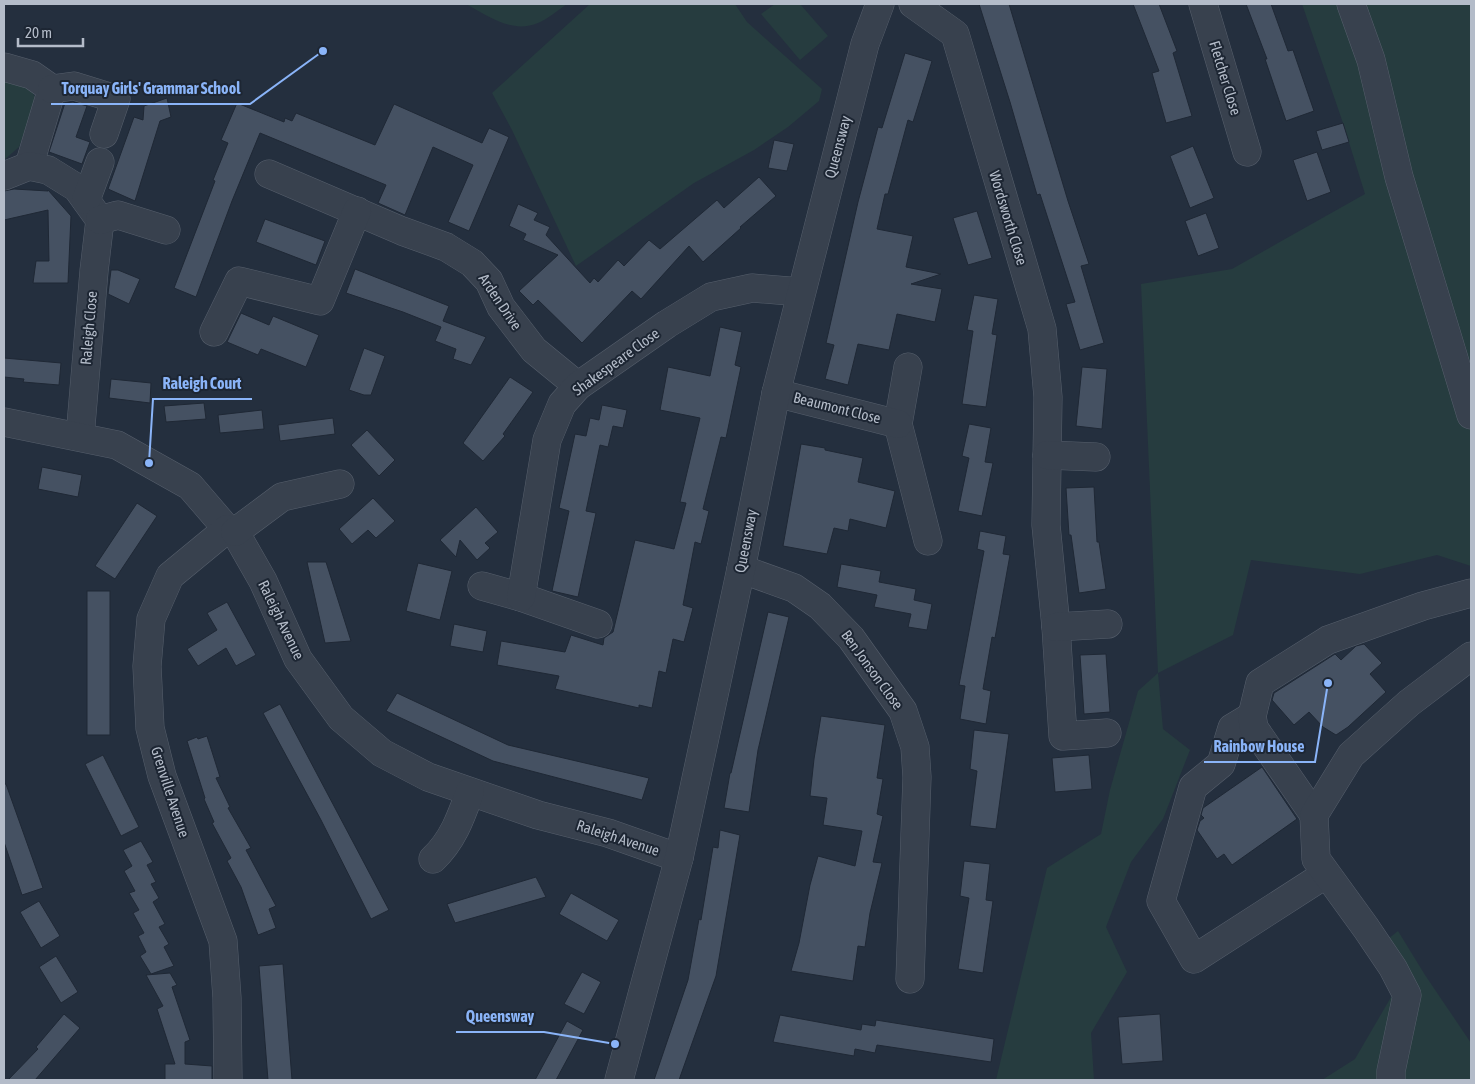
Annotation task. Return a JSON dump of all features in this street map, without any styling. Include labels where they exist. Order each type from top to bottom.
[{"type":"street","name":"Queensway","points":[[619,1080],[679,858],[741,569],[776,393],[865,44],[880,4]]},
{"type":"street","name":"Wordsworth Close","points":[[913,4],[955,34],[1042,328],[1048,397],[1046,525],[1056,627],[1063,736],[1108,732]]},
{"type":"street","name":"Fletcher Close","points":[[1203,4],[1247,152]]},
{"type":"street","points":[[1351,4],[1372,60],[1399,177],[1471,415]]},
{"type":"street","points":[[4,67],[32,75],[52,89],[74,86],[116,100],[104,134]]},
{"type":"street","points":[[52,89],[16,171],[48,170],[78,188],[93,210],[118,214],[166,230]]},
{"type":"street","name":"Raleigh Close","points":[[80,437],[94,271],[93,210],[100,162]]},
{"type":"street","name":"Arden Drive","points":[[269,174],[402,231],[446,247],[472,263],[489,281],[501,307],[534,350],[578,386]]},
{"type":"street","points":[[214,332],[239,281],[320,301],[357,211]]},
{"type":"street","name":"Shakespeare Close","points":[[521,597],[547,440],[562,404],[578,386],[667,324],[711,297],[752,288],[801,292]]},
{"type":"street","name":"Beaumont Close","points":[[908,367],[898,424],[928,541]]},
{"type":"street","name":"Beaumont Close","points":[[776,393],[898,424]]},
{"type":"street","name":"Raleigh Avenue","points":[[4,422],[117,445],[190,486],[231,530],[263,581],[298,659],[341,718],[382,753],[428,777],[470,792],[538,815],[608,833],[679,858]]},
{"type":"street","points":[[1047,455],[1096,457]]},
{"type":"street","name":"Grenville Avenue","points":[[228,1080],[227,998],[223,941],[162,776],[150,728],[147,666],[151,619],[170,576],[231,530],[282,497],[340,484]]},
{"type":"street","name":"Ben Jonson Close","points":[[741,569],[794,588],[820,606],[852,638],[903,711],[915,747],[917,777],[910,979]]},
{"type":"street","points":[[482,586],[521,597],[598,624]]},
{"type":"street","points":[[1391,1080],[1391,1071],[1407,995],[1393,968],[1316,859],[1314,815],[1254,728],[1252,716],[1260,683],[1328,640],[1423,606],[1471,593]]},
{"type":"street","points":[[1056,627],[1108,624]]},
{"type":"street","points":[[1314,815],[1351,755],[1409,704],[1471,656]]},
{"type":"street","points":[[1252,716],[1232,728],[1221,764],[1194,787],[1160,901],[1194,960],[1326,874]]},
{"type":"street","points":[[434,859],[451,839],[470,792]]},
{"type":"green space","points":[[466,4],[567,4],[538,23],[519,26],[501,22]]},
{"type":"green space","points":[[590,4],[735,4],[747,22],[822,89],[819,101],[788,127],[754,150],[694,183],[576,266],[512,130],[492,93]]},
{"type":"green space","points":[[775,4],[800,4],[828,36],[800,60],[761,14]]},
{"type":"green space","points":[[1302,4],[1471,4],[1471,566],[1437,555],[1360,574],[1251,560],[1233,635],[1158,673],[1141,284],[1232,269],[1365,194]]},
{"type":"green space","points":[[4,77],[29,86],[37,101],[19,147],[4,160]]},
{"type":"green space","points":[[1158,673],[1163,729],[1190,750],[1163,819],[1131,862],[1106,927],[1127,972],[1091,1033],[1094,1080],[996,1080],[1047,868],[1101,834],[1110,790],[1138,691]]},
{"type":"green space","points":[[1398,931],[1471,1043],[1471,1080],[1401,1080],[1405,1056],[1383,943]]},
{"type":"green space","points":[[1394,992],[1385,1080],[1322,1080],[1355,1059]]},
{"type":"building","points":[[979,4],[1009,4],[1068,201],[1089,264],[1081,266],[1104,343],[1080,350],[1066,304],[1075,302],[1040,194],[1037,195]]},
{"type":"building","points":[[1133,4],[1159,4],[1177,51],[1173,53],[1192,116],[1166,123],[1152,73],[1159,71]]},
{"type":"building","points":[[1246,4],[1271,4],[1288,51],[1293,50],[1314,111],[1286,121],[1265,59],[1267,59]]},
{"type":"building","points":[[905,53],[932,61],[913,122],[908,120],[888,194],[885,194],[877,229],[913,236],[906,267],[941,274],[911,284],[942,289],[935,322],[897,314],[889,350],[858,344],[848,385],[825,379],[834,345],[826,343],[858,202],[878,127],[882,128]]},
{"type":"building","points":[[167,98],[171,117],[160,121],[135,201],[108,189],[134,117],[143,120],[144,106]]},
{"type":"building","points":[[73,102],[87,106],[76,137],[90,142],[82,164],[49,152],[65,103]]},
{"type":"building","points":[[237,103],[284,122],[285,118],[292,121],[296,113],[375,145],[394,104],[482,143],[489,128],[509,137],[469,231],[448,222],[473,165],[433,147],[405,215],[378,203],[386,185],[260,133],[196,297],[174,288],[228,143],[221,140]]},
{"type":"building","points":[[1343,123],[1349,142],[1322,150],[1316,131]]},
{"type":"building","points":[[774,140],[794,144],[787,171],[768,168]]},
{"type":"building","points":[[1193,146],[1214,198],[1190,208],[1170,156]]},
{"type":"building","points":[[1317,152],[1331,192],[1307,201],[1293,160]]},
{"type":"building","points":[[759,177],[776,196],[703,262],[689,246],[641,299],[632,291],[582,343],[538,300],[533,305],[519,291],[558,255],[523,240],[526,234],[509,226],[518,204],[538,213],[534,220],[550,227],[546,235],[590,283],[594,278],[598,282],[618,260],[624,266],[649,240],[660,249],[717,200],[724,208]]},
{"type":"building","points":[[14,189],[48,190],[71,216],[68,283],[33,283],[36,261],[49,261],[48,210],[4,220],[4,191]]},
{"type":"building","points":[[977,211],[992,258],[968,265],[953,218]]},
{"type":"building","points":[[1206,213],[1219,248],[1198,256],[1185,221]]},
{"type":"building","points":[[265,219],[325,241],[316,265],[256,242]]},
{"type":"building","points":[[355,269],[449,306],[443,321],[486,337],[471,365],[453,359],[456,349],[435,341],[441,327],[346,293]]},
{"type":"building","points":[[111,270],[118,270],[140,279],[129,304],[108,294]]},
{"type":"building","points":[[974,295],[998,299],[992,334],[997,335],[986,407],[962,404],[973,331],[967,330]]},
{"type":"building","points":[[241,313],[269,325],[273,316],[319,335],[306,367],[261,349],[258,355],[227,342]]},
{"type":"building","points":[[720,327],[742,332],[735,365],[741,367],[726,438],[721,437],[703,509],[709,511],[701,544],[695,542],[683,605],[693,608],[684,642],[673,639],[666,673],[659,671],[652,708],[639,705],[639,708],[555,689],[559,676],[497,665],[501,641],[565,652],[571,635],[603,645],[604,638],[613,632],[635,540],[674,549],[686,503],[680,502],[700,418],[660,410],[668,367],[710,376]]},
{"type":"building","points":[[364,348],[385,356],[371,395],[364,395],[349,390]]},
{"type":"building","points":[[4,358],[61,363],[59,385],[23,382],[24,379],[4,377]]},
{"type":"building","points":[[1082,367],[1107,369],[1102,429],[1076,426]]},
{"type":"building","points":[[510,377],[533,392],[503,434],[505,436],[483,461],[463,443]]},
{"type":"building","points":[[111,379],[151,383],[150,403],[109,398]]},
{"type":"building","points":[[204,403],[206,419],[166,422],[164,406]]},
{"type":"building","points":[[602,405],[627,410],[623,428],[613,426],[608,447],[600,445],[586,511],[596,513],[578,597],[552,591],[569,511],[559,508],[575,434],[586,436],[590,418],[599,420]]},
{"type":"building","points":[[262,410],[264,429],[220,433],[218,415]]},
{"type":"building","points":[[333,418],[335,434],[280,441],[278,425]]},
{"type":"building","points":[[969,424],[991,428],[985,462],[993,463],[982,516],[958,511],[969,458],[962,456]]},
{"type":"building","points":[[367,430],[395,460],[379,476],[351,445]]},
{"type":"building","points":[[801,444],[863,458],[858,482],[895,491],[886,528],[850,519],[848,531],[834,528],[827,554],[783,546]]},
{"type":"building","points":[[42,467],[82,475],[78,497],[38,489]]},
{"type":"building","points":[[1094,487],[1097,542],[1099,542],[1106,589],[1079,593],[1071,535],[1069,535],[1066,488]]},
{"type":"building","points":[[373,498],[395,521],[376,538],[368,530],[352,544],[339,529]]},
{"type":"building","points":[[137,503],[157,516],[115,579],[95,566]]},
{"type":"building","points":[[476,507],[498,532],[485,543],[490,548],[477,560],[460,540],[456,557],[440,540]]},
{"type":"building","points":[[980,531],[1006,536],[1003,554],[1010,555],[995,638],[992,637],[983,689],[991,691],[986,724],[960,719],[965,686],[959,685],[984,551],[977,549]]},
{"type":"building","points":[[307,562],[326,562],[351,641],[325,643]]},
{"type":"building","points":[[418,563],[452,571],[440,620],[406,611]]},
{"type":"building","points":[[841,564],[881,571],[879,582],[916,589],[914,600],[932,604],[927,630],[908,627],[911,614],[874,607],[877,595],[837,587]]},
{"type":"building","points":[[87,591],[110,591],[110,735],[87,735]]},
{"type":"building","points":[[227,602],[256,655],[236,666],[226,648],[198,666],[187,649],[217,630],[207,613]]},
{"type":"building","points":[[768,612],[789,617],[758,750],[749,812],[724,808],[730,773]]},
{"type":"building","points":[[454,624],[487,631],[483,652],[450,646]]},
{"type":"building","points":[[1364,644],[1382,663],[1370,674],[1386,692],[1348,727],[1336,735],[1323,727],[1309,712],[1294,725],[1272,700],[1274,693],[1335,654],[1341,660],[1356,646]]},
{"type":"building","points":[[1106,654],[1110,712],[1084,714],[1080,655]]},
{"type":"building","points":[[397,693],[508,745],[649,778],[642,800],[493,761],[386,711]]},
{"type":"building","points":[[280,704],[389,910],[371,919],[321,820],[263,713]]},
{"type":"building","points":[[821,716],[885,725],[877,778],[883,779],[877,814],[883,816],[873,862],[882,863],[870,913],[865,947],[858,946],[853,981],[791,971],[818,856],[855,866],[862,831],[823,825],[827,798],[810,796]]},
{"type":"building","points":[[974,730],[1009,734],[996,829],[970,826],[977,771],[970,769]]},
{"type":"building","points":[[207,736],[220,777],[216,778],[230,807],[228,808],[251,848],[246,850],[276,906],[269,909],[276,928],[258,935],[241,887],[227,861],[231,858],[212,823],[214,822],[204,799],[187,741]]},
{"type":"building","points":[[103,755],[139,827],[121,836],[85,764]]},
{"type":"building","points":[[1089,755],[1092,789],[1055,792],[1052,758]]},
{"type":"building","points":[[1262,767],[1297,819],[1232,865],[1224,854],[1217,859],[1197,830],[1200,821],[1204,818],[1201,815],[1203,808]]},
{"type":"building","points":[[4,784],[6,784],[43,888],[22,895],[4,842]]},
{"type":"building","points":[[720,830],[740,835],[716,976],[679,1080],[654,1080],[688,980],[699,919],[701,920],[713,847],[718,848]]},
{"type":"building","points":[[141,841],[153,862],[147,865],[156,882],[151,884],[159,898],[153,902],[165,924],[159,927],[169,944],[164,947],[174,966],[151,974],[140,956],[146,952],[138,936],[144,933],[133,913],[139,910],[129,893],[135,891],[124,871],[132,866],[123,850]]},
{"type":"building","points":[[964,861],[990,864],[986,900],[993,901],[983,973],[958,969],[969,898],[960,896]]},
{"type":"building","points":[[536,877],[546,897],[455,923],[447,904]]},
{"type":"building","points":[[571,893],[619,920],[607,941],[559,914]]},
{"type":"building","points":[[39,901],[60,936],[41,948],[20,912]]},
{"type":"building","points":[[56,956],[78,992],[61,1003],[39,967]]},
{"type":"building","points":[[283,964],[292,1080],[268,1080],[259,966]]},
{"type":"building","points":[[582,972],[601,982],[584,1014],[564,1004]]},
{"type":"building","points":[[170,973],[177,985],[172,987],[190,1040],[185,1042],[185,1064],[212,1066],[212,1080],[165,1080],[165,1064],[175,1064],[157,1009],[163,1006],[146,975]]},
{"type":"building","points":[[64,1014],[80,1028],[35,1080],[8,1080],[38,1049],[36,1047]]},
{"type":"building","points":[[1160,1014],[1163,1061],[1122,1064],[1118,1017]]},
{"type":"building","points":[[780,1015],[861,1030],[862,1024],[875,1026],[876,1020],[994,1039],[991,1062],[877,1045],[875,1053],[855,1049],[854,1056],[773,1042]]},
{"type":"building","points":[[567,1021],[583,1030],[556,1080],[535,1080]]},
{"type":"place","name":"Torquay Girls' Grammar School","points":[[323,51]]},
{"type":"place","name":"Raleigh Court","points":[[149,463]]},
{"type":"place","name":"Rainbow House","points":[[1328,683]]},
{"type":"place","name":"Queensway","points":[[615,1044]]}]
